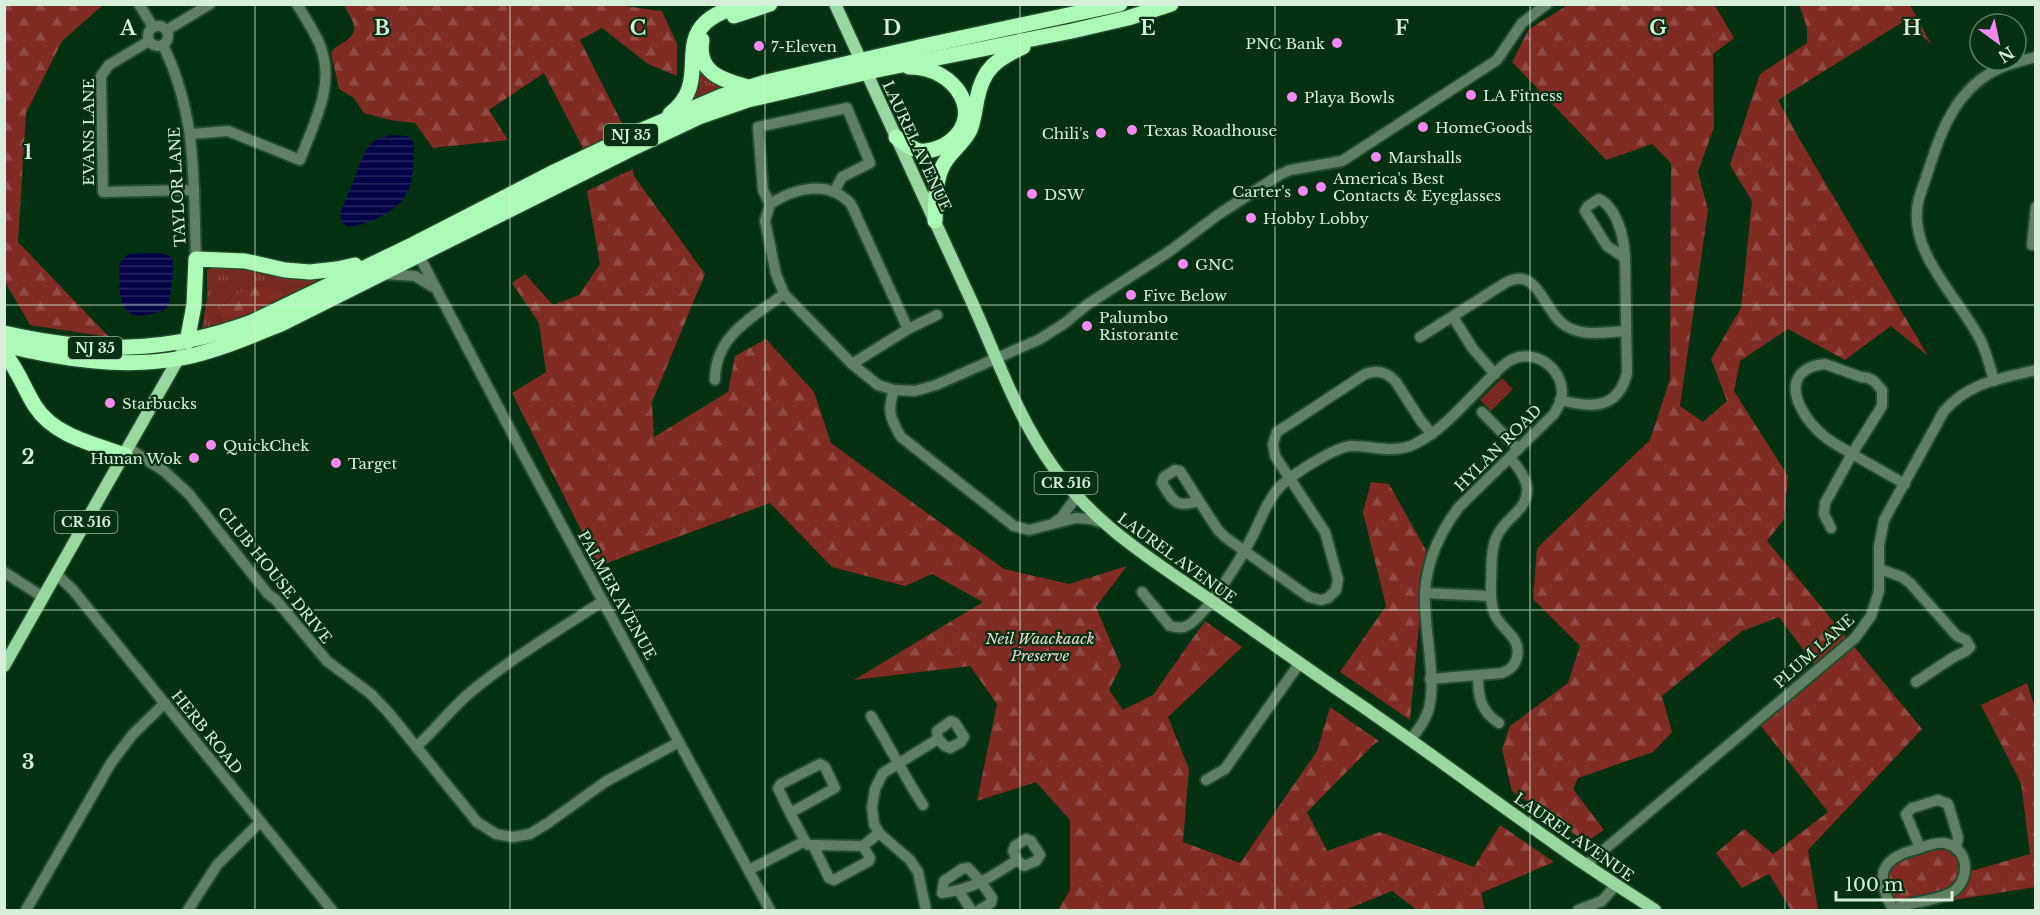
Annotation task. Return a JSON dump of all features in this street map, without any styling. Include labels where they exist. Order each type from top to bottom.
[{"type":"highway","points":[[658,123],[676,109],[689,90],[693,46],[700,28],[713,16],[742,4]]},
{"type":"highway","points":[[748,87],[724,80],[711,73],[702,55],[702,41],[708,29],[715,23],[770,4]]},
{"type":"highway","name":"NJ 35","points":[[4,333],[68,345],[99,348],[148,347],[187,342],[252,322],[387,257],[416,250],[699,117],[748,99],[864,67],[928,45],[1120,4]]},
{"type":"highway","name":"NJ 35","points":[[4,345],[49,356],[91,361],[137,362],[180,358],[241,340],[281,324],[383,274],[416,250],[554,171],[696,106],[748,87],[864,67],[894,67],[1072,31],[1128,18],[1171,4]]},
{"type":"highway","points":[[935,221],[940,171],[947,158],[970,130],[979,89],[985,75],[1004,56],[1034,42],[1072,31]]},
{"type":"highway","points":[[894,67],[915,67],[950,79],[961,93],[965,111],[956,134],[944,145],[931,150],[918,150],[896,137]]},
{"type":"highway","points":[[196,259],[245,261],[285,270],[310,272],[338,269],[387,257]]},
{"type":"highway","name":"CR 516","points":[[187,342],[194,305],[196,259]]},
{"type":"highway","points":[[4,353],[14,366],[33,404],[48,422],[65,433],[127,451]]},
{"type":"main road","name":"LAUREL AVENUE","points":[[836,4],[967,290],[995,358],[1033,437],[1077,496],[1103,523],[1159,566],[1586,865],[1655,910]]},
{"type":"main road","name":"CR 516","points":[[4,666],[187,342]]},
{"type":"street","points":[[140,4],[153,27]]},
{"type":"street","points":[[167,30],[210,4]]},
{"type":"street","points":[[191,134],[228,131],[300,160],[325,95],[326,78],[320,46],[297,4]]},
{"type":"street","points":[[908,329],[851,204],[842,195],[824,188],[809,189],[784,195],[770,204],[765,221],[776,274],[784,294],[852,364],[878,385],[894,390],[915,391],[936,385],[995,358],[1019,350],[1053,332],[1088,304],[1170,251],[1219,214],[1281,174],[1303,167],[1338,162],[1375,140],[1497,60],[1522,23],[1547,4]]},
{"type":"street","points":[[162,26],[167,30],[169,37],[164,45],[154,46],[149,41],[148,35],[153,27],[162,26]]},
{"type":"street","name":"EVANS LANE","points":[[149,41],[109,65],[101,76],[103,192],[194,190]]},
{"type":"street","name":"TAYLOR LANE","points":[[164,45],[180,86],[191,134],[196,259]]},
{"type":"street","points":[[1994,381],[1980,340],[1923,249],[1917,226],[1917,210],[1919,198],[1951,114],[1964,93],[1985,76],[2000,68],[2036,57]]},
{"type":"street","points":[[770,204],[763,190],[758,127],[847,108],[870,163],[842,177],[834,192]]},
{"type":"street","points":[[1560,400],[1592,406],[1607,402],[1625,383],[1628,373],[1626,331],[1625,258],[1624,239],[1622,230],[1605,203],[1599,199],[1588,206],[1585,212],[1607,246],[1625,258]]},
{"type":"street","points":[[2032,245],[2036,207]]},
{"type":"street","name":"PALMER AVENUE","points":[[416,250],[523,454],[770,910]]},
{"type":"street","name":"PALMER AVENUE","points":[[383,274],[415,276],[429,283],[439,292]]},
{"type":"street","points":[[1420,337],[1504,283],[1521,278],[1532,283],[1554,316],[1569,328],[1583,332],[1626,331]]},
{"type":"street","points":[[715,380],[715,364],[732,333],[784,294]]},
{"type":"street","points":[[852,364],[908,329],[937,315]]},
{"type":"street","points":[[1453,317],[1473,349],[1495,374]]},
{"type":"street","name":"HYLAN ROAD","points":[[1142,592],[1170,626],[1183,628],[1191,624],[1212,601],[1244,551],[1270,500],[1290,479],[1340,448],[1353,446],[1383,449],[1414,444],[1432,434],[1514,358],[1526,356],[1538,358],[1549,364],[1558,376],[1562,390],[1554,414],[1459,507],[1432,555],[1427,572],[1425,593],[1430,703],[1427,714],[1410,740]]},
{"type":"street","points":[[1831,528],[1824,514],[1825,503],[1852,454],[1882,406],[1882,390],[1875,381],[1825,364],[1817,364],[1808,368],[1797,381],[1796,396],[1822,435],[1852,454],[1905,484]]},
{"type":"street","name":"PLUM LANE","points":[[1586,865],[1855,638],[1875,606],[1881,584],[1879,546],[1882,527],[1944,411],[1964,392],[1981,384],[2036,370]]},
{"type":"street","points":[[1199,501],[1221,534],[1309,597],[1314,600],[1325,599],[1336,590],[1338,579],[1328,540],[1278,462],[1273,449],[1273,439],[1277,432],[1371,371],[1378,371],[1391,376],[1432,434]]},
{"type":"street","points":[[894,390],[889,405],[893,423],[901,437],[1014,526],[1029,530],[1076,518],[1103,523]]},
{"type":"street","points":[[1430,679],[1495,674],[1508,670],[1516,661],[1518,654],[1516,641],[1492,609],[1490,596],[1494,541],[1501,529],[1523,504],[1527,490],[1524,475],[1514,454],[1482,412]]},
{"type":"street","name":"CLUB HOUSE DRIVE","points":[[127,451],[164,471],[189,494],[268,594],[276,600],[316,650],[371,694],[477,822],[496,834],[513,837],[530,834],[604,782],[680,742]]},
{"type":"street","points":[[1047,526],[1061,518],[1077,496]]},
{"type":"street","points":[[1880,569],[1902,577],[1910,583],[1957,636],[1966,640],[1970,647],[1916,682]]},
{"type":"street","points":[[4,572],[43,597]]},
{"type":"street","name":"HERB ROAD","points":[[56,574],[73,590],[332,910]]},
{"type":"street","points":[[1425,593],[1490,596]]},
{"type":"street","points":[[416,747],[475,689],[550,634],[603,601]]},
{"type":"street","points":[[1206,780],[1225,769],[1299,664]]},
{"type":"street","points":[[1478,675],[1481,704],[1489,716],[1499,723]]},
{"type":"street","points":[[26,910],[111,763],[133,734],[165,704]]},
{"type":"street","points":[[871,716],[923,805]]},
{"type":"street","points":[[951,721],[964,737],[961,742],[950,748],[938,740],[939,729],[951,721]]},
{"type":"street","points":[[926,910],[918,872],[910,860],[879,833],[874,824],[872,807],[875,789],[883,773],[938,740]]},
{"type":"street","points":[[790,813],[835,788],[825,767],[820,764],[781,784],[778,788],[790,813],[829,878],[834,880],[869,861],[868,852],[863,846]]},
{"type":"street","points":[[1920,848],[1906,814],[1912,808],[1938,801],[1948,804],[1958,837],[1956,849]]},
{"type":"street","points":[[188,910],[217,865],[239,840],[260,822]]},
{"type":"street","points":[[748,870],[809,843],[863,846],[879,833]]},
{"type":"street","points":[[1945,843],[1956,849],[1963,858],[1966,868],[1961,885],[1950,893],[1912,902],[1893,910],[1882,885],[1884,873],[1893,859],[1906,852],[1945,843]]},
{"type":"street","points":[[979,910],[992,900],[981,883],[970,870],[965,868],[944,881],[942,893],[958,891],[981,883],[1017,860]]},
{"type":"street","points":[[1578,910],[1602,901],[1616,885]]},
{"type":"street","points":[[958,891],[971,910]]},
{"type":"green space","points":[[1714,4],[1734,38],[1713,54],[1714,127],[1698,172],[1708,210],[1680,406],[1703,422],[1727,401],[1711,359],[1741,308],[1752,201],[1730,165],[1760,74],[1807,43],[1807,27],[1799,5],[1910,5],[1931,44],[1906,20],[1778,100],[1928,356],[1891,326],[1845,360],[1788,329],[1740,361],[1734,391],[1788,476],[1784,519],[1767,541],[1922,729],[1808,850],[1818,910],[1791,910],[1769,874],[1742,888],[1716,853],[1744,829],[1773,854],[1828,812],[1758,722],[1819,671],[1779,617],[1742,631],[1662,696],[1672,732],[1653,752],[1578,778],[1573,789],[1604,830],[1586,842],[1512,791],[1502,749],[1510,726],[1568,683],[1580,646],[1533,599],[1537,548],[1650,440],[1670,379],[1671,163],[1652,144],[1606,160],[1512,62],[1529,29],[1568,5]]},
{"type":"green space","points":[[4,5],[103,5],[62,41],[26,113],[18,242],[109,337],[30,325],[5,282]]},
{"type":"green space","points":[[344,5],[623,5],[662,11],[677,44],[677,76],[648,64],[602,28],[580,40],[625,129],[584,150],[544,73],[489,110],[508,140],[433,148],[415,123],[390,120],[364,113],[354,98],[339,89],[331,53],[354,31],[353,22]]},
{"type":"green space","points":[[696,56],[724,87],[688,103]]},
{"type":"green space","name":"Neil Waackaack Preserve","points":[[633,169],[634,176],[705,274],[652,402],[654,437],[728,392],[735,356],[766,339],[814,392],[831,443],[1004,569],[1069,584],[1127,566],[1096,607],[1121,666],[1109,690],[1123,710],[1153,695],[1205,621],[1242,647],[1168,717],[1189,769],[1183,842],[1240,863],[1317,751],[1330,707],[1379,741],[1307,812],[1327,851],[1380,832],[1474,867],[1500,825],[1554,862],[1481,893],[1485,910],[1417,910],[1392,891],[1345,910],[1058,910],[1070,890],[1070,820],[1036,782],[977,801],[997,704],[970,666],[854,680],[983,602],[932,574],[905,586],[832,567],[770,503],[599,566],[512,393],[546,372],[539,323],[512,283],[525,274],[553,305],[579,295],[600,264],[587,191]]},
{"type":"green space","points":[[214,266],[323,277],[323,280],[247,317],[207,331],[206,328],[202,328],[207,299],[207,270]]},
{"type":"green space","points":[[255,286],[282,290],[283,293],[254,310],[222,318],[219,310],[240,293]]},
{"type":"green space","points":[[1502,378],[1513,389],[1491,411],[1480,400]]},
{"type":"green space","points":[[1371,482],[1389,484],[1426,550],[1410,720],[1340,672],[1386,606],[1363,512]]},
{"type":"green space","points":[[2027,683],[2036,711],[2035,887],[1897,909],[1884,894],[1888,865],[1911,852],[1947,845],[1968,872],[2030,854],[2021,783],[1981,705]]},
{"type":"shaded area","points":[[391,135],[408,136],[414,142],[412,179],[409,189],[404,198],[388,212],[361,224],[347,226],[342,222],[340,214],[366,149],[375,140]]},
{"type":"shaded area","points":[[157,253],[171,257],[173,272],[170,294],[167,306],[162,311],[136,315],[128,312],[124,306],[121,298],[119,265],[128,254]]},
{"type":"place","name":"PNC Bank","points":[[1337,43]]},
{"type":"place","name":"7-Eleven","points":[[759,46]]},
{"type":"place","name":"LA Fitness","points":[[1471,95]]},
{"type":"place","name":"Playa Bowls","points":[[1292,97]]},
{"type":"place","name":"HomeGoods","points":[[1423,127]]},
{"type":"place","name":"Texas Roadhouse","points":[[1132,130]]},
{"type":"place","name":"Chili's","points":[[1101,133]]},
{"type":"place","name":"Marshalls","points":[[1376,157]]},
{"type":"place","name":"America's Best Contacts & Eyeglasses","points":[[1321,187]]},
{"type":"place","name":"Carter's","points":[[1303,191]]},
{"type":"place","name":"DSW","points":[[1032,194]]},
{"type":"place","name":"Hobby Lobby","points":[[1251,218]]},
{"type":"place","name":"GNC","points":[[1183,264]]},
{"type":"place","name":"Five Below","points":[[1131,295]]},
{"type":"place","name":"Palumbo Ristorante","points":[[1087,326]]},
{"type":"place","name":"Starbucks","points":[[110,403]]},
{"type":"place","name":"QuickChek","points":[[211,445]]},
{"type":"place","name":"Hunan Wok","points":[[194,458]]},
{"type":"place","name":"Target","points":[[336,463]]}]
